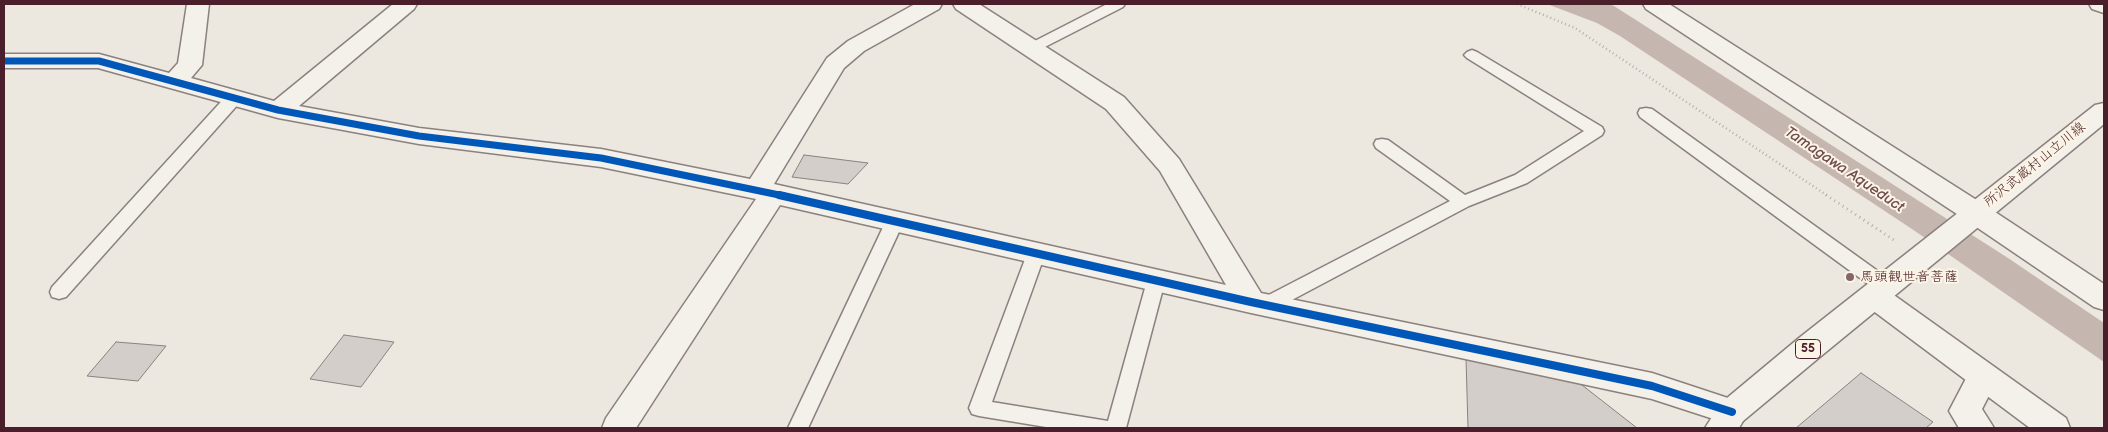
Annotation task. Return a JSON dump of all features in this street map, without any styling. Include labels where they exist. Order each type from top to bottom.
[{"type":"street","points":[[175,81],[190,65],[198,4]]},
{"type":"street","points":[[278,110],[406,4]]},
{"type":"street","points":[[618,428],[765,192],[835,62],[856,46],[931,4]]},
{"type":"street","points":[[964,4],[1115,103],[1170,165],[1258,304]]},
{"type":"street","points":[[1654,4],[1971,216],[2104,299]]},
{"type":"street","points":[[2100,4],[2104,6]]},
{"type":"street","points":[[4,61],[99,61],[278,110],[418,136],[602,158],[765,192],[1258,304],[1652,386],[1726,420]]},
{"type":"street","name":"所沢武蔵村山立川線","points":[[1971,216],[2104,110]]},
{"type":"street","name":"55","points":[[1726,420],[1971,216]]},
{"type":"street","points":[[1896,279],[1983,376],[2054,428]]},
{"type":"street","points":[[1978,428],[1965,411],[1983,376]]},
{"type":"lane","points":[[1032,48],[1118,4]]},
{"type":"lane","points":[[1258,304],[1463,202],[1521,179],[1596,131],[1472,55]]},
{"type":"lane","points":[[59,292],[235,97]]},
{"type":"lane","points":[[1646,113],[1896,279]]},
{"type":"lane","points":[[1382,144],[1463,202]]},
{"type":"lane","points":[[798,428],[895,221]]},
{"type":"lane","points":[[1036,254],[979,408],[1104,428]]},
{"type":"lane","points":[[1116,428],[1156,281]]},
{"type":"path","points":[[1517,4],[1575,28],[1896,279]]},
{"type":"water","name":"Tamagawa Aqueduct","points":[[1547,4],[1609,4],[1614,6],[2008,258],[2104,323],[2104,362],[1912,229],[1620,36],[1597,23]]},
{"type":"building","points":[[804,155],[868,163],[848,184],[792,177]]},
{"type":"building","points":[[344,335],[394,342],[361,387],[310,379]]},
{"type":"building","points":[[116,342],[166,346],[138,381],[87,376]]},
{"type":"building","points":[[1466,358],[1573,378],[1637,428],[1468,428]]},
{"type":"building","points":[[1861,373],[1933,422],[1926,428],[1796,428]]},
{"type":"cycle path","points":[[4,61],[99,61],[278,110],[419,136],[601,158],[757,190],[1251,302],[1652,386],[1732,412]]},
{"type":"place","name":"馬頭観世音菩薩","points":[[1850,277]]}]
